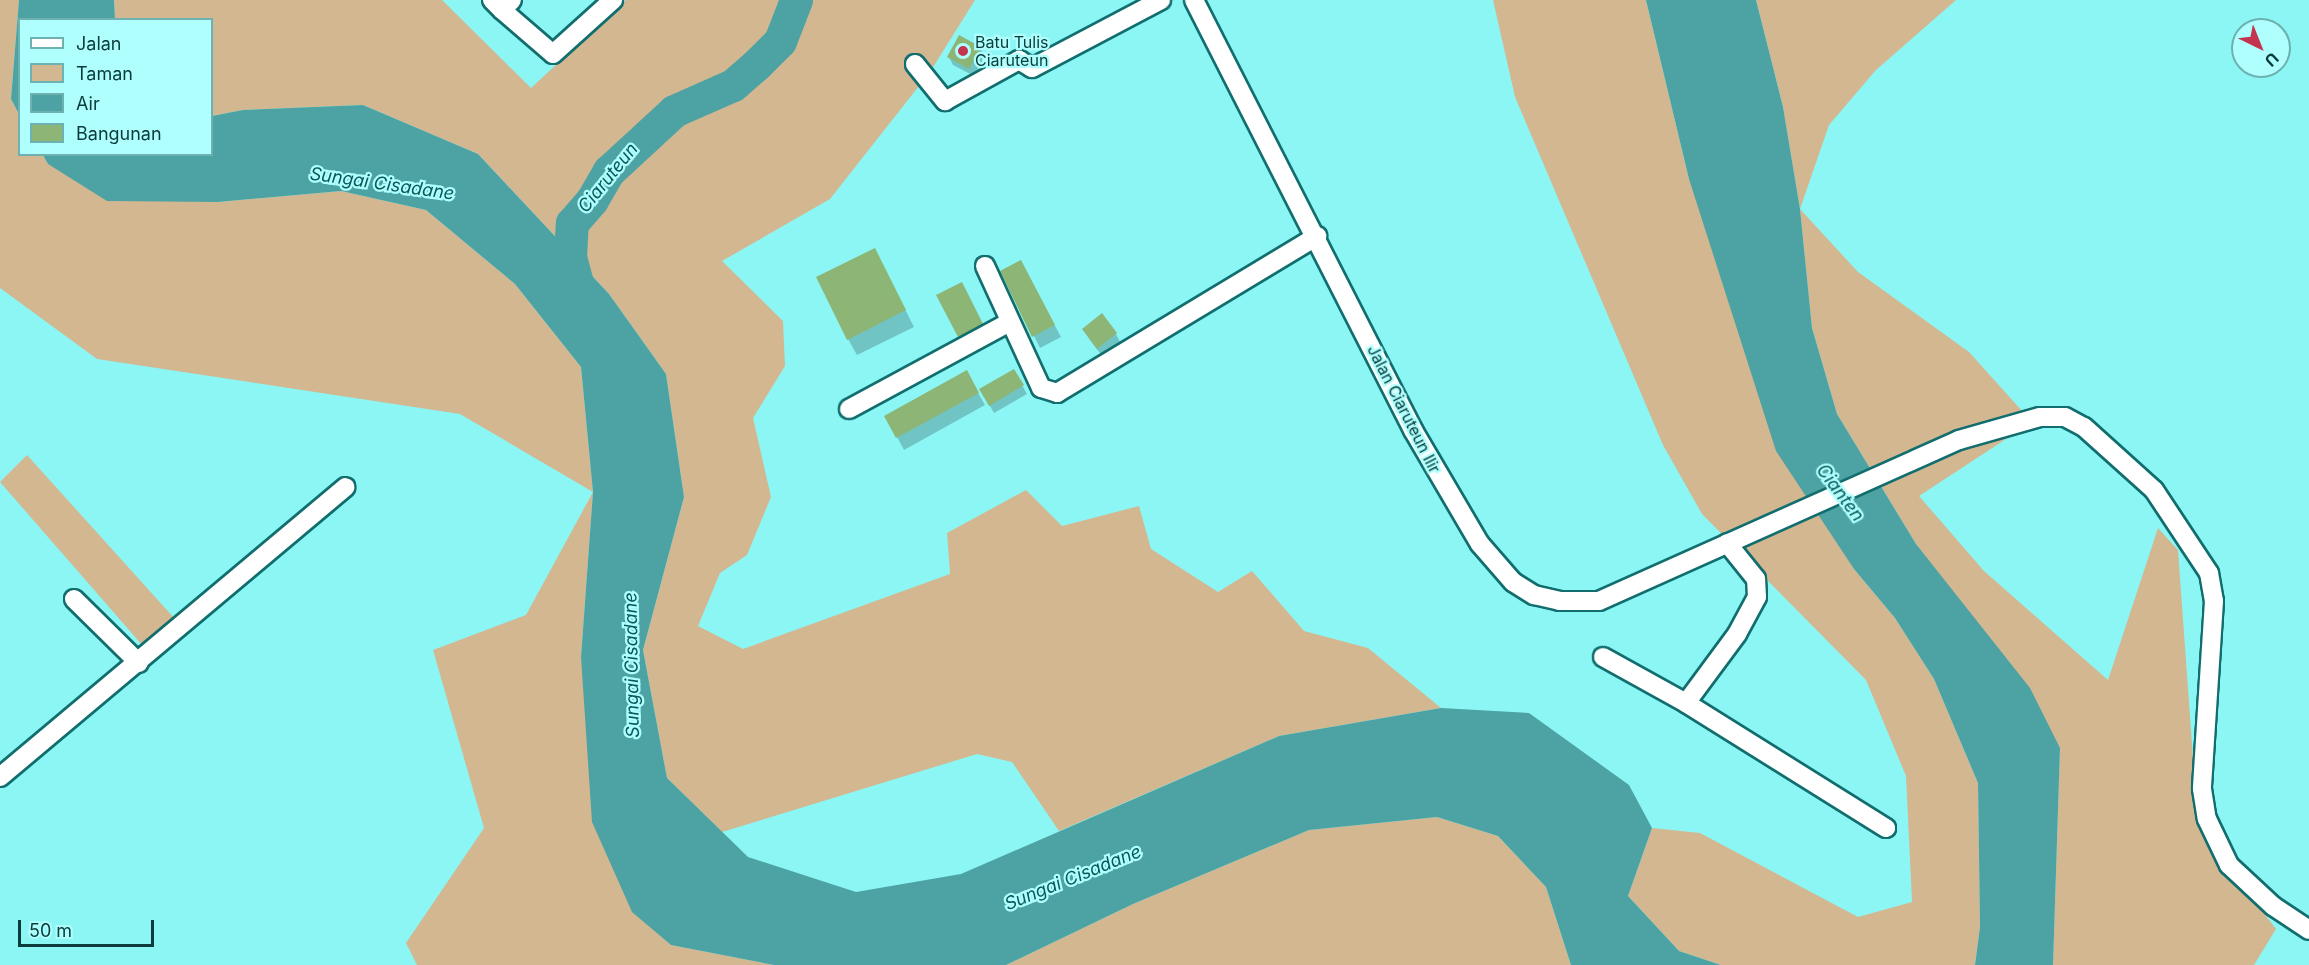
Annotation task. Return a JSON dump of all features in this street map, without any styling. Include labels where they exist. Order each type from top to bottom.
[{"type":"street","points":[[502,3],[552,54],[613,0]]},
{"type":"street","points":[[915,64],[945,101],[1019,60],[1032,68],[1161,0]]},
{"type":"street","name":"Jalan Ciaruteun Ilir","points":[[1194,0],[1317,236],[1413,430],[1459,512],[1513,582],[1534,596],[1551,599],[1599,600],[1906,463],[2002,427],[2040,417],[2065,417],[2084,427],[2154,490],[2199,554],[2212,585],[2202,789],[2207,819],[2229,865],[2273,906],[2309,930]]},
{"type":"street","points":[[985,266],[1041,388],[1057,393],[1317,236]]},
{"type":"street","points":[[849,409],[1011,322]]},
{"type":"street","points":[[0,777],[140,663],[346,487]]},
{"type":"street","points":[[1686,703],[1737,634],[1757,597],[1756,579],[1727,543]]},
{"type":"street","points":[[74,599],[140,663]]},
{"type":"street","points":[[1603,657],[1686,703],[1886,828]]},
{"type":"green space","points":[[0,0],[19,0],[11,99],[18,112],[18,156],[44,156],[48,164],[218,202],[341,191],[426,210],[515,284],[581,367],[593,492],[460,414],[97,359],[0,288]]},
{"type":"green space","points":[[114,0],[442,0],[531,88],[626,0],[975,0],[930,72],[830,199],[722,261],[783,321],[785,366],[753,418],[771,497],[747,555],[720,573],[698,626],[743,649],[950,574],[947,533],[1026,490],[1062,526],[1139,506],[1151,549],[1218,592],[1252,571],[1304,631],[1368,648],[1441,708],[1279,736],[1059,831],[1012,762],[977,754],[722,832],[667,778],[643,650],[684,497],[666,374],[609,294],[478,154],[363,105],[243,110],[213,116],[213,18],[115,18]]},
{"type":"green space","points":[[1493,0],[1646,0],[1689,179],[1854,569],[1895,618],[1934,679],[1978,783],[1980,927],[1975,965],[1721,965],[1679,951],[1628,896],[1652,828],[1700,833],[1858,917],[1912,902],[1906,776],[1866,680],[1702,514],[1663,445],[1515,97]]},
{"type":"green space","points":[[1756,0],[1956,0],[1876,70],[1829,125],[1800,209],[1783,107]]},
{"type":"green space","points":[[1800,209],[1858,272],[1969,352],[2032,422],[1919,496],[1984,571],[2108,680],[2158,528],[2178,550],[2198,827],[2276,929],[2254,965],[2053,965],[2060,748],[1916,544],[1837,414],[1812,328]]},
{"type":"green space","points":[[27,455],[175,619],[143,646],[0,482]]},
{"type":"green space","points":[[593,492],[581,657],[632,911],[671,945],[774,965],[417,965],[406,943],[484,828],[433,650],[526,615]]},
{"type":"green space","points":[[1437,817],[1498,836],[1546,887],[1571,965],[1006,965],[1133,904],[1309,830]]},
{"type":"water","points":[[19,0],[114,0],[115,18],[18,18],[18,112],[11,99]]},
{"type":"water","name":"Cianten","points":[[1646,0],[1756,0],[1783,107],[1800,209],[1812,328],[1837,414],[1916,544],[2030,688],[2060,748],[2053,965],[1975,965],[1980,927],[1978,783],[1934,679],[1895,618],[1854,569],[1776,451],[1689,179]]},
{"type":"water","name":"Sungai Cisadane","points":[[363,105],[478,154],[609,294],[666,374],[684,497],[643,650],[667,778],[748,857],[856,892],[961,874],[1279,736],[1441,708],[1529,713],[1629,785],[1652,828],[1628,896],[1679,951],[1721,965],[1571,965],[1546,887],[1498,836],[1437,817],[1309,830],[1133,904],[1006,965],[774,965],[671,945],[632,912],[592,822],[581,657],[593,492],[581,367],[515,284],[426,210],[341,191],[218,202],[107,201],[48,164],[44,156],[213,156],[213,116],[243,110]]},
{"type":"building","points":[[959,35],[981,47],[969,69],[947,57]]},
{"type":"building","points":[[875,248],[906,310],[847,340],[816,277]]},
{"type":"building","points":[[1021,260],[1055,325],[1032,337],[1000,271]]},
{"type":"building","points":[[962,282],[983,324],[958,337],[936,295]]},
{"type":"building","points":[[1102,313],[1117,333],[1097,349],[1082,329]]},
{"type":"building","points":[[1014,369],[1024,385],[989,406],[979,389]]},
{"type":"building","points":[[967,370],[979,393],[896,438],[884,416]]},
{"type":"waterway","name":"Ciaruteun","points":[[580,294],[570,257],[572,223],[592,200],[609,171],[674,111],[733,85],[756,65],[780,41],[796,0]]},
{"type":"place","name":"Batu Tulis Ciaruteun","points":[[963,51]]}]
